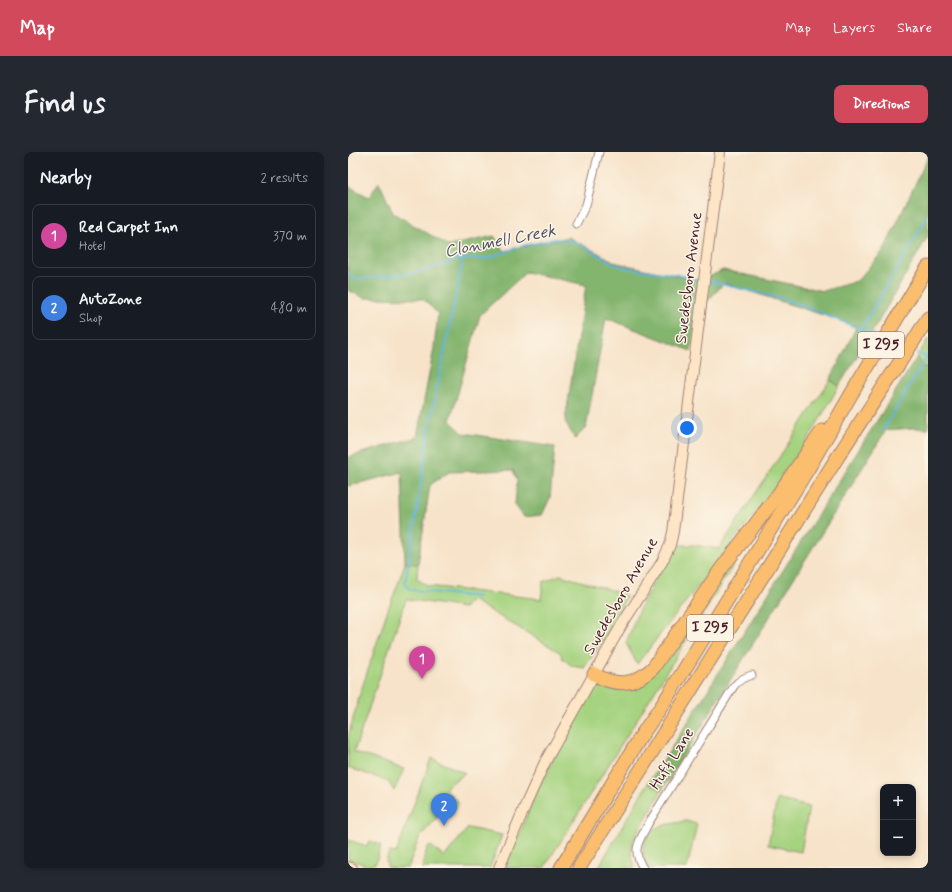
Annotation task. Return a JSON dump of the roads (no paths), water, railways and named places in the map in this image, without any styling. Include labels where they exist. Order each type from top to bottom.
[{"type":"highway","name":"I 295","points":[[561,868],[643,733],[663,704],[763,543],[928,267]]},
{"type":"highway","name":"I 295","points":[[579,868],[870,406],[903,359],[928,318]]},
{"type":"highway","points":[[594,674],[613,683],[627,682],[641,677],[653,668],[721,569],[780,492],[811,445],[856,386]]},
{"type":"highway","points":[[589,868],[660,738]]},
{"type":"street","points":[[576,224],[586,206],[599,152]]},
{"type":"street","name":"Swedesboro Avenue","points":[[500,868],[545,762],[627,615],[662,562],[672,538],[720,152]]},
{"type":"street","name":"Huff Lane","points":[[643,868],[638,860],[637,847],[648,824],[734,686],[738,681],[752,675]]},
{"type":"street","points":[[348,867],[352,868]]},
{"type":"waterway","points":[[861,329],[928,216]]},
{"type":"waterway","name":"Clonmell Creek","points":[[348,275],[357,279],[362,279],[414,273],[440,266],[457,259],[486,259],[522,246],[556,239],[576,242],[614,264],[627,268],[679,275],[699,280]]},
{"type":"waterway","points":[[463,259],[429,429],[405,583],[407,587],[412,590],[478,597]]},
{"type":"waterway","name":"Clonmell Creek","points":[[709,281],[784,299],[875,335]]},
{"type":"waterway","name":"Clonmell Creek","points":[[917,353],[927,357]]},
{"type":"waterway","points":[[883,430],[927,357]]},
{"type":"place","name":"Red Carpet Inn","points":[[422,679]]},
{"type":"place","name":"AutoZone","points":[[444,826]]}]
